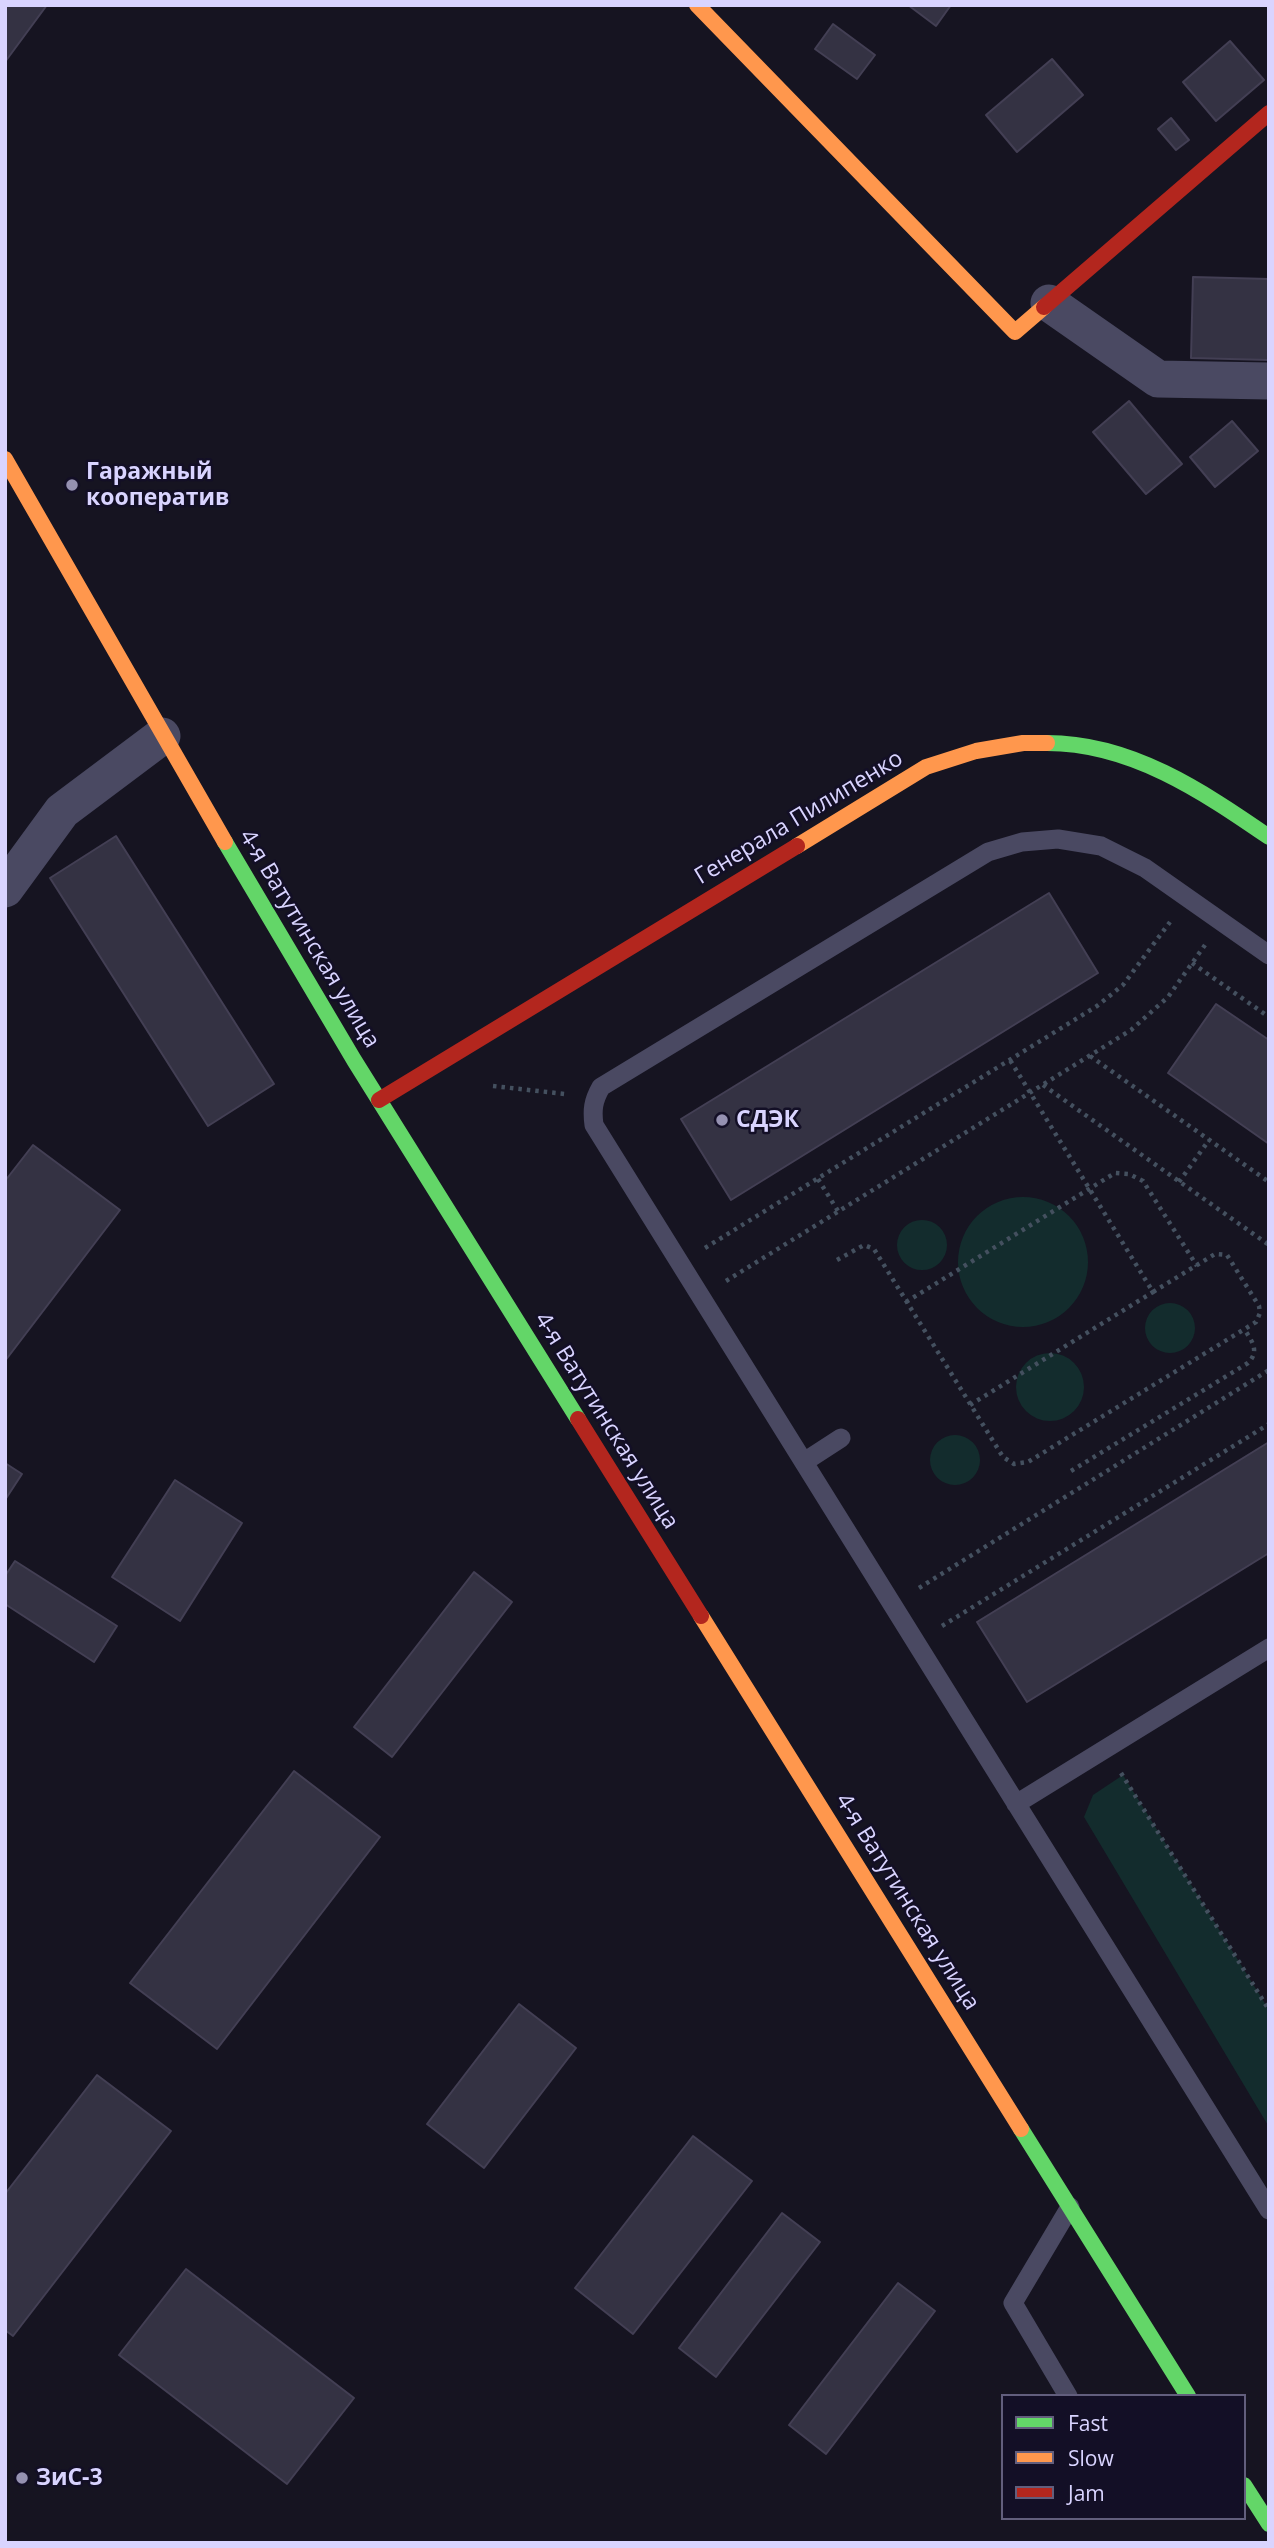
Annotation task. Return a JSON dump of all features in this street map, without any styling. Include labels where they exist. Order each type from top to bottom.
[{"type":"street","points":[[696,5],[1016,332],[1269,113]]},
{"type":"street","points":[[1049,303],[1158,379],[1269,381]]},
{"type":"street","name":"4-я Ватутинская улица","points":[[5,459],[162,736],[379,1100],[1187,2394]]},
{"type":"street","points":[[5,889],[62,811],[162,736]]},
{"type":"street","name":"Генерала Пилипенко","points":[[379,1100],[926,767],[961,753],[1030,741],[1068,741],[1107,748],[1162,768],[1215,799],[1269,837]]},
{"type":"street","points":[[1246,2488],[1269,2524]]},
{"type":"lane","points":[[1269,955],[1145,868],[1101,846],[1058,839],[1022,842],[988,852],[601,1087],[592,1110],[594,1125],[1269,2210]]},
{"type":"lane","points":[[804,1462],[841,1438]]},
{"type":"lane","points":[[1016,1804],[1269,1648]]},
{"type":"lane","points":[[1067,2394],[1013,2303],[1070,2207]]},
{"type":"path","points":[[681,1263],[1097,1006],[1123,985],[1187,898]]},
{"type":"path","points":[[701,1296],[1131,1030],[1158,1008],[1221,922]]},
{"type":"path","points":[[1192,963],[1269,1017]]},
{"type":"path","points":[[1090,1056],[1269,1182]]},
{"type":"path","points":[[1010,1060],[1153,1292]]},
{"type":"path","points":[[1044,1085],[1269,1245]]},
{"type":"path","points":[[493,1086],[595,1098]]},
{"type":"path","points":[[1179,1182],[1209,1140]]},
{"type":"path","points":[[906,1302],[1115,1173],[1129,1174],[1143,1181],[1197,1266]]},
{"type":"path","points":[[818,1179],[838,1211]]},
{"type":"path","points":[[837,1260],[859,1247],[870,1246],[874,1249],[906,1302],[970,1405],[1003,1457],[1009,1462],[1021,1465],[1256,1322],[1259,1306],[1227,1255],[1215,1254],[970,1405]]},
{"type":"path","points":[[1071,1471],[1248,1363],[1254,1357],[1255,1348],[1244,1329]]},
{"type":"path","points":[[893,1605],[1269,1370]]},
{"type":"path","points":[[916,1642],[1269,1424]]},
{"type":"path","points":[[1106,1748],[1269,2010]]},
{"type":"green space","points":[[1023,1197],[1048,1202],[1069,1216],[1083,1237],[1088,1262],[1083,1287],[1069,1308],[1048,1322],[1023,1327],[998,1322],[977,1308],[963,1287],[958,1262],[963,1237],[977,1216],[998,1202]]},
{"type":"green space","points":[[922,1220],[939,1228],[947,1245],[939,1262],[922,1270],[905,1262],[897,1245],[905,1228]]},
{"type":"green space","points":[[1170,1303],[1187,1311],[1195,1328],[1187,1345],[1170,1353],[1153,1345],[1145,1328],[1153,1311]]},
{"type":"green space","points":[[1050,1353],[1063,1356],[1074,1363],[1081,1374],[1084,1387],[1081,1400],[1074,1411],[1063,1418],[1050,1421],[1037,1418],[1026,1411],[1019,1400],[1016,1387],[1019,1374],[1026,1363],[1037,1356]]},
{"type":"green space","points":[[955,1435],[973,1442],[980,1460],[973,1478],[955,1485],[937,1478],[930,1460],[937,1442]]},
{"type":"green space","points":[[1123,1775],[1269,2010],[1269,2127],[1084,1817],[1093,1795]]},
{"type":"building","points":[[5,5],[47,5],[5,62]]},
{"type":"building","points":[[908,5],[951,5],[936,26]]},
{"type":"building","points":[[833,24],[875,55],[857,79],[815,49]]},
{"type":"building","points":[[1230,41],[1264,80],[1216,121],[1183,82]]},
{"type":"building","points":[[1052,59],[1083,95],[1017,152],[986,115]]},
{"type":"building","points":[[1171,118],[1189,140],[1176,150],[1158,129]]},
{"type":"building","points":[[1193,277],[1269,279],[1269,360],[1191,358]]},
{"type":"building","points":[[1129,401],[1182,464],[1146,494],[1093,432]]},
{"type":"building","points":[[1232,421],[1258,451],[1215,487],[1190,457]]},
{"type":"building","points":[[116,836],[274,1084],[208,1126],[50,878]]},
{"type":"building","points":[[1049,893],[1098,973],[731,1200],[681,1119]]},
{"type":"building","points":[[1216,1004],[1269,1040],[1269,1144],[1168,1073]]},
{"type":"building","points":[[33,1145],[120,1210],[5,1361],[5,1181]]},
{"type":"building","points":[[1269,1442],[1269,1553],[1027,1702],[977,1622]]},
{"type":"building","points":[[5,1463],[22,1474],[5,1500]]},
{"type":"building","points":[[175,1480],[242,1523],[180,1621],[112,1577]]},
{"type":"building","points":[[15,1561],[117,1626],[94,1662],[5,1604],[5,1576]]},
{"type":"building","points":[[474,1572],[512,1602],[392,1757],[354,1727]]},
{"type":"building","points":[[294,1771],[380,1837],[217,2049],[130,1983]]},
{"type":"building","points":[[519,2004],[576,2048],[484,2168],[427,2124]]},
{"type":"building","points":[[97,2075],[171,2131],[13,2336],[5,2330],[5,2194]]},
{"type":"building","points":[[693,2136],[752,2181],[633,2334],[575,2288]]},
{"type":"building","points":[[782,2213],[820,2242],[716,2377],[679,2348]]},
{"type":"building","points":[[186,2269],[354,2398],[287,2484],[119,2355]]},
{"type":"building","points":[[898,2283],[935,2311],[826,2454],[789,2425]]},
{"type":"traffic: fast","points":[[1047,743],[1108,751],[1136,761],[1191,787],[1269,837]]},
{"type":"traffic: fast","points":[[225,842],[354,1060],[578,1419]]},
{"type":"traffic: fast","points":[[1021,2129],[1187,2394]]},
{"type":"traffic: fast","points":[[1246,2488],[1269,2524]]},
{"type":"traffic: slow","points":[[697,5],[1015,332],[1044,307]]},
{"type":"traffic: slow","points":[[5,459],[225,842]]},
{"type":"traffic: slow","points":[[797,846],[926,767],[976,751],[1023,743],[1047,743]]},
{"type":"traffic: slow","points":[[701,1616],[1021,2129]]},
{"type":"traffic: jam","points":[[1044,307],[1269,113]]},
{"type":"traffic: jam","points":[[379,1100],[797,846]]},
{"type":"traffic: jam","points":[[578,1419],[701,1616]]},
{"type":"place","name":"Гаражный кооператив","points":[[72,485]]},
{"type":"place","name":"СДЭК","points":[[722,1120]]},
{"type":"place","name":"ЗиС-3","points":[[22,2478]]}]
